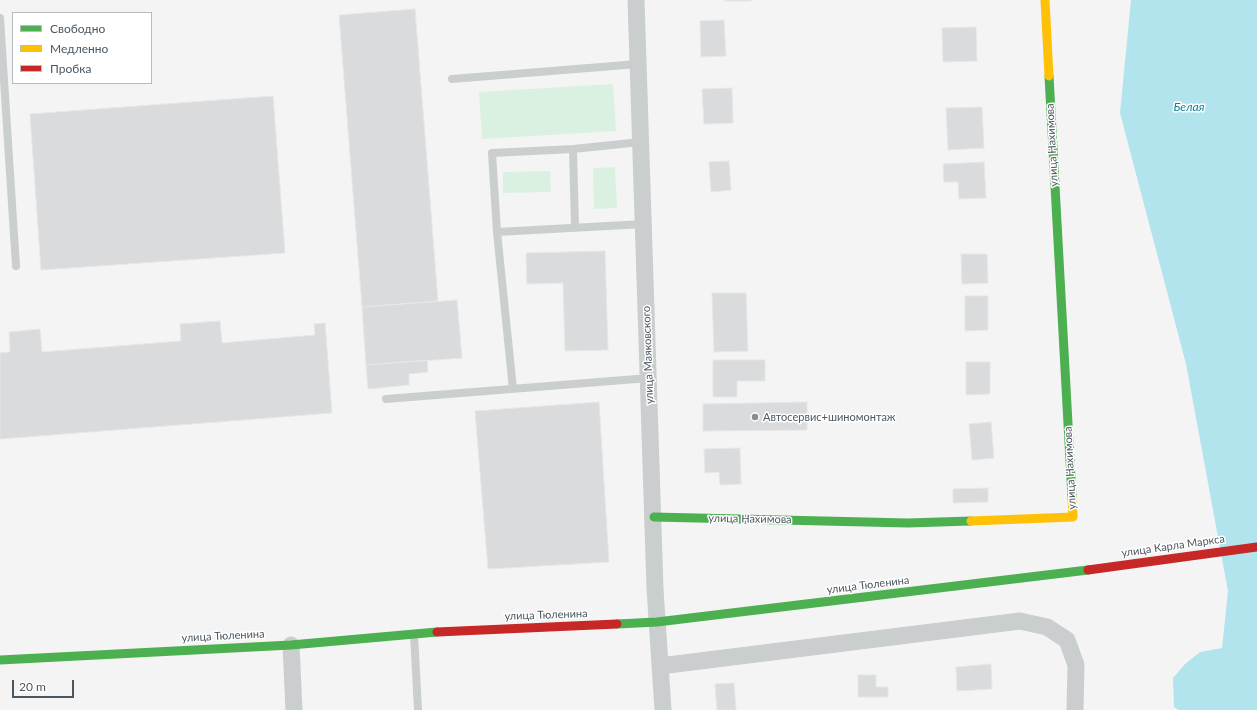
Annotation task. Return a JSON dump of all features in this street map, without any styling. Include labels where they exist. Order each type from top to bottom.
[{"type":"main road","name":"улица Нахимова","points":[[654,517],[908,523],[1073,517],[1045,0]]},
{"type":"main road","name":"улица Карла Маркса","points":[[1092,570],[1257,546]]},
{"type":"main road","name":"улица Тюленина","points":[[0,660],[291,645],[414,633],[657,622],[1092,570]]},
{"type":"street","name":"улица Маяковского","points":[[636,0],[657,622],[663,710]]},
{"type":"street","points":[[660,666],[1020,621],[1047,627],[1067,640],[1076,665],[1075,710]]},
{"type":"street","points":[[291,645],[294,710]]},
{"type":"lane","points":[[0,18],[3,109],[16,266]]},
{"type":"lane","points":[[452,79],[638,64]]},
{"type":"lane","points":[[513,389],[497,232],[492,153],[573,149],[641,142]]},
{"type":"lane","points":[[573,149],[575,228]]},
{"type":"lane","points":[[497,232],[644,224]]},
{"type":"lane","points":[[386,399],[649,378]]},
{"type":"lane","points":[[414,633],[418,710]]},
{"type":"green space","points":[[613,84],[616,131],[482,139],[479,92]]},
{"type":"green space","points":[[615,167],[617,208],[594,209],[593,168]]},
{"type":"green space","points":[[550,171],[551,192],[503,193],[503,172]]},
{"type":"water","name":"Белая","points":[[1131,0],[1257,0],[1257,710],[1179,710],[1174,707],[1173,678],[1185,664],[1200,652],[1222,648],[1228,591],[1186,364],[1120,113]]},
{"type":"building","points":[[751,0],[751,1],[725,1]]},
{"type":"building","points":[[415,9],[438,301],[362,307],[339,15]]},
{"type":"building","points":[[724,20],[726,56],[701,57],[700,21]]},
{"type":"building","points":[[976,27],[977,61],[943,62],[942,28]]},
{"type":"building","points":[[732,88],[733,123],[704,124],[702,89]]},
{"type":"building","points":[[273,96],[285,253],[41,270],[30,114]]},
{"type":"building","points":[[982,107],[984,148],[948,150],[946,108]]},
{"type":"building","points":[[729,161],[731,190],[711,192],[709,162]]},
{"type":"building","points":[[984,162],[986,198],[959,199],[958,182],[944,182],[943,164]]},
{"type":"building","points":[[605,251],[608,350],[565,351],[563,283],[527,284],[526,253]]},
{"type":"building","points":[[961,254],[987,254],[988,283],[962,284]]},
{"type":"building","points":[[712,293],[746,293],[748,351],[714,352]]},
{"type":"building","points":[[965,296],[988,296],[988,330],[965,331]]},
{"type":"building","points":[[457,300],[462,358],[366,365],[362,307]]},
{"type":"building","points":[[220,321],[222,343],[315,335],[314,324],[325,323],[332,413],[0,439],[0,353],[10,352],[9,332],[40,329],[42,352],[181,341],[180,324]]},
{"type":"building","points":[[427,360],[428,372],[409,374],[409,385],[368,389],[366,365]]},
{"type":"building","points":[[713,360],[765,360],[765,381],[737,381],[737,397],[713,397]]},
{"type":"building","points":[[966,362],[990,362],[990,394],[966,395]]},
{"type":"building","points":[[599,402],[609,562],[488,569],[475,411]]},
{"type":"building","name":"Автосервис+шиномонтаж","points":[[807,402],[807,430],[703,431],[703,404]]},
{"type":"building","points":[[991,422],[994,458],[972,460],[969,424]]},
{"type":"building","points":[[740,448],[741,484],[720,485],[719,472],[705,473],[704,449]]},
{"type":"building","points":[[988,488],[988,502],[953,503],[953,489]]},
{"type":"building","points":[[991,664],[992,689],[957,691],[956,667]]},
{"type":"building","points":[[858,675],[876,675],[876,687],[888,687],[888,697],[858,697]]},
{"type":"building","points":[[734,683],[736,710],[717,710],[715,684]]},
{"type":"traffic: fast","points":[[1049,76],[1072,497]]},
{"type":"traffic: fast","points":[[654,517],[908,523],[971,521]]},
{"type":"traffic: fast","points":[[617,624],[657,622],[1088,570]]},
{"type":"traffic: fast","points":[[0,660],[291,645],[437,632]]},
{"type":"traffic: slow","points":[[1045,0],[1049,76]]},
{"type":"traffic: slow","points":[[971,521],[1073,517],[1072,497]]},
{"type":"traffic: jam","points":[[1088,570],[1257,547]]},
{"type":"traffic: jam","points":[[437,632],[617,624]]},
{"type":"place","name":"Автосервис+шиномонтаж","points":[[755,417]]}]
